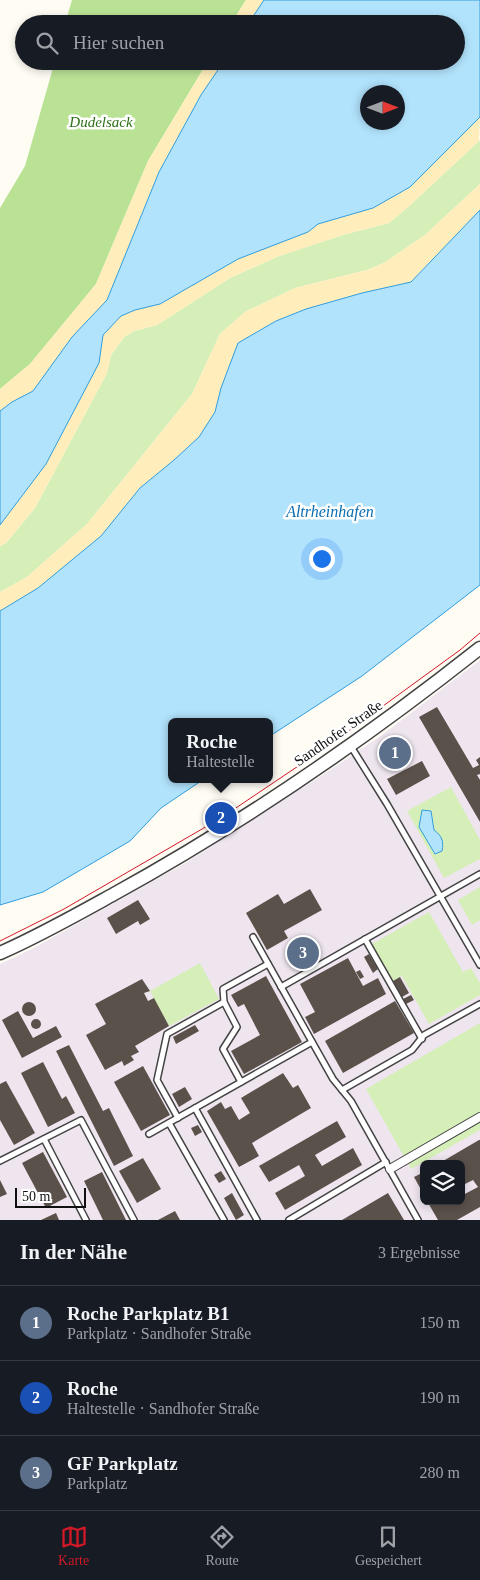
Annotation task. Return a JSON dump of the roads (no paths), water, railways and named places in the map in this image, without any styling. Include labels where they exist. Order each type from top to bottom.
[{"type":"street","name":"Sandhofer Straße","points":[[0,953],[66,920],[207,841],[395,713],[480,648]]},
{"type":"street","points":[[388,1166],[480,1117]]},
{"type":"lane","points":[[350,744],[480,965]]},
{"type":"lane","points":[[281,987],[480,874]]},
{"type":"lane","points":[[253,937],[334,1079],[351,1101],[418,1220]]},
{"type":"lane","points":[[365,939],[422,1039]]},
{"type":"lane","points":[[241,1082],[223,1049],[237,1026],[224,1002],[223,988],[268,964]]},
{"type":"lane","points":[[178,1118],[157,1080],[167,1034],[224,1002]]},
{"type":"lane","points":[[342,1090],[412,1050],[424,1035],[480,1004]]},
{"type":"lane","points":[[149,1134],[312,1042]]},
{"type":"lane","points":[[195,1108],[257,1220]]},
{"type":"lane","points":[[0,1161],[82,1120],[134,1220]]},
{"type":"lane","points":[[169,1123],[224,1220]]},
{"type":"lane","points":[[44,1139],[86,1220]]},
{"type":"lane","points":[[289,1220],[388,1166]]},
{"type":"water","points":[[264,0],[480,0],[480,117],[410,187],[373,208],[318,224],[308,232],[238,259],[160,304],[135,310],[121,316],[103,335],[99,363],[46,464],[0,525],[0,411],[33,391],[72,337],[107,300],[159,172],[201,95],[218,70],[465,70],[465,15],[254,15]]},
{"type":"water","name":"Altrheinhafen","points":[[480,210],[480,585],[362,676],[273,734],[273,718],[168,718],[168,783],[198,783],[161,808],[130,841],[43,892],[0,905],[0,611],[38,588],[101,536],[140,488],[199,437],[215,412],[221,388],[238,343],[276,321],[306,309],[362,293],[411,282]]},
{"type":"water","points":[[422,810],[431,811],[434,830],[442,839],[442,851],[435,854],[419,827]]},
{"type":"tram line","points":[[0,941],[64,909],[221,818],[328,746],[460,650],[480,633]]},
{"type":"place","name":"Roche Parkplatz B1","points":[[395,753]]},
{"type":"place","name":"Roche","points":[[221,818]]},
{"type":"place","name":"GF Parkplatz","points":[[303,953]]},
{"type":"park label","name":"Dudelsack","points":[[101,122]]}]
